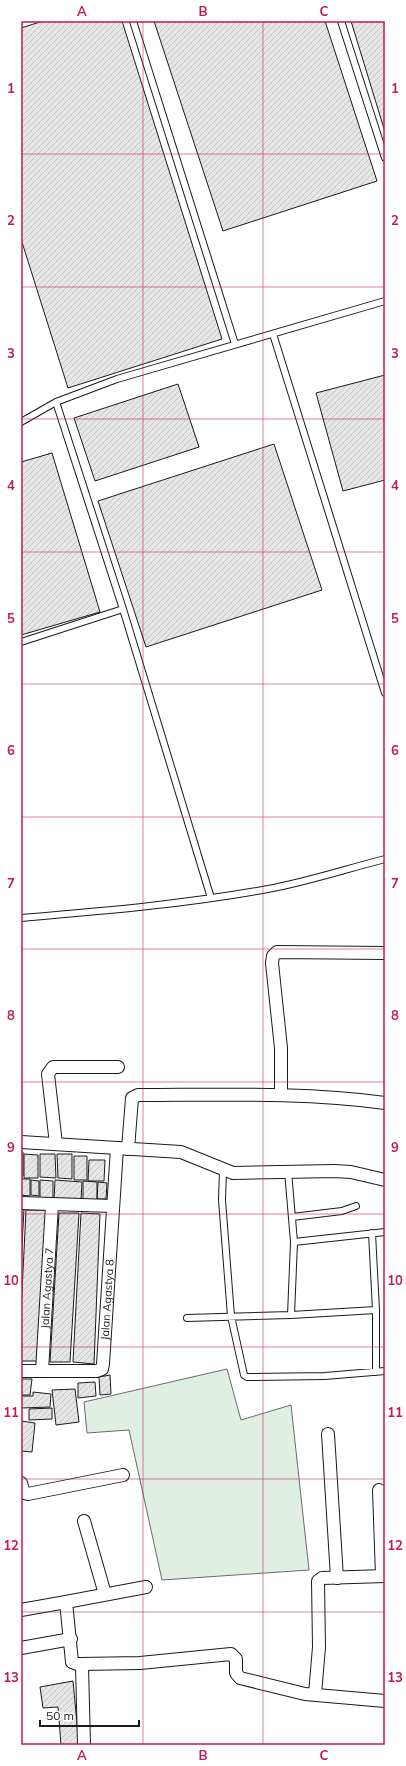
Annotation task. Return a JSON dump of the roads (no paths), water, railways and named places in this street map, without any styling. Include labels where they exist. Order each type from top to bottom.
[{"type":"street","points":[[385,953],[277,952],[273,956],[272,963],[282,1048],[281,1094],[351,1098],[385,1103]]},
{"type":"street","points":[[56,1144],[48,1074],[49,1070],[53,1067],[118,1067]]},
{"type":"street","name":"Jalan Agastya 8","points":[[21,1371],[97,1371],[102,1369],[112,1206],[132,1098],[134,1096],[281,1094]]},
{"type":"street","points":[[21,1142],[181,1152],[233,1174],[288,1171],[352,1172],[385,1180]]},
{"type":"street","points":[[21,1203],[112,1206]]},
{"type":"street","name":"Jalan Agastya 7","points":[[42,1371],[52,1205]]},
{"type":"street","points":[[328,1434],[337,1578]]},
{"type":"street","points":[[21,1483],[24,1493],[28,1494],[123,1475]]},
{"type":"street","points":[[315,1694],[319,1647],[316,1586],[318,1581],[322,1578],[383,1576],[379,1490]]},
{"type":"street","points":[[84,1521],[105,1594]]},
{"type":"street","points":[[21,1610],[146,1587]]},
{"type":"street","points":[[66,1602],[71,1639],[72,1662],[80,1664],[140,1663],[231,1654],[236,1660],[236,1673],[240,1678],[297,1693],[385,1701]]},
{"type":"street","points":[[21,1648],[71,1639]]},
{"type":"street","points":[[80,1664],[84,1745]]},
{"type":"lane","points":[[134,21],[235,344]]},
{"type":"lane","points":[[341,21],[385,158]]},
{"type":"lane","points":[[21,422],[56,402],[117,379],[385,301]]},
{"type":"lane","points":[[273,334],[385,693]]},
{"type":"lane","points":[[56,402],[123,609],[211,898]]},
{"type":"lane","points":[[21,642],[123,609]]},
{"type":"lane","points":[[21,918],[99,912],[269,889],[385,859]]},
{"type":"lane","points":[[224,1170],[222,1200],[231,1316],[242,1372],[247,1377],[325,1376],[385,1371]]},
{"type":"lane","points":[[288,1171],[294,1242],[291,1315]]},
{"type":"lane","points":[[292,1217],[342,1211],[356,1206]]},
{"type":"lane","points":[[294,1242],[385,1232]]},
{"type":"lane","points":[[372,1233],[376,1310],[376,1372]]},
{"type":"lane","points":[[187,1318],[291,1315],[376,1310]]}]
